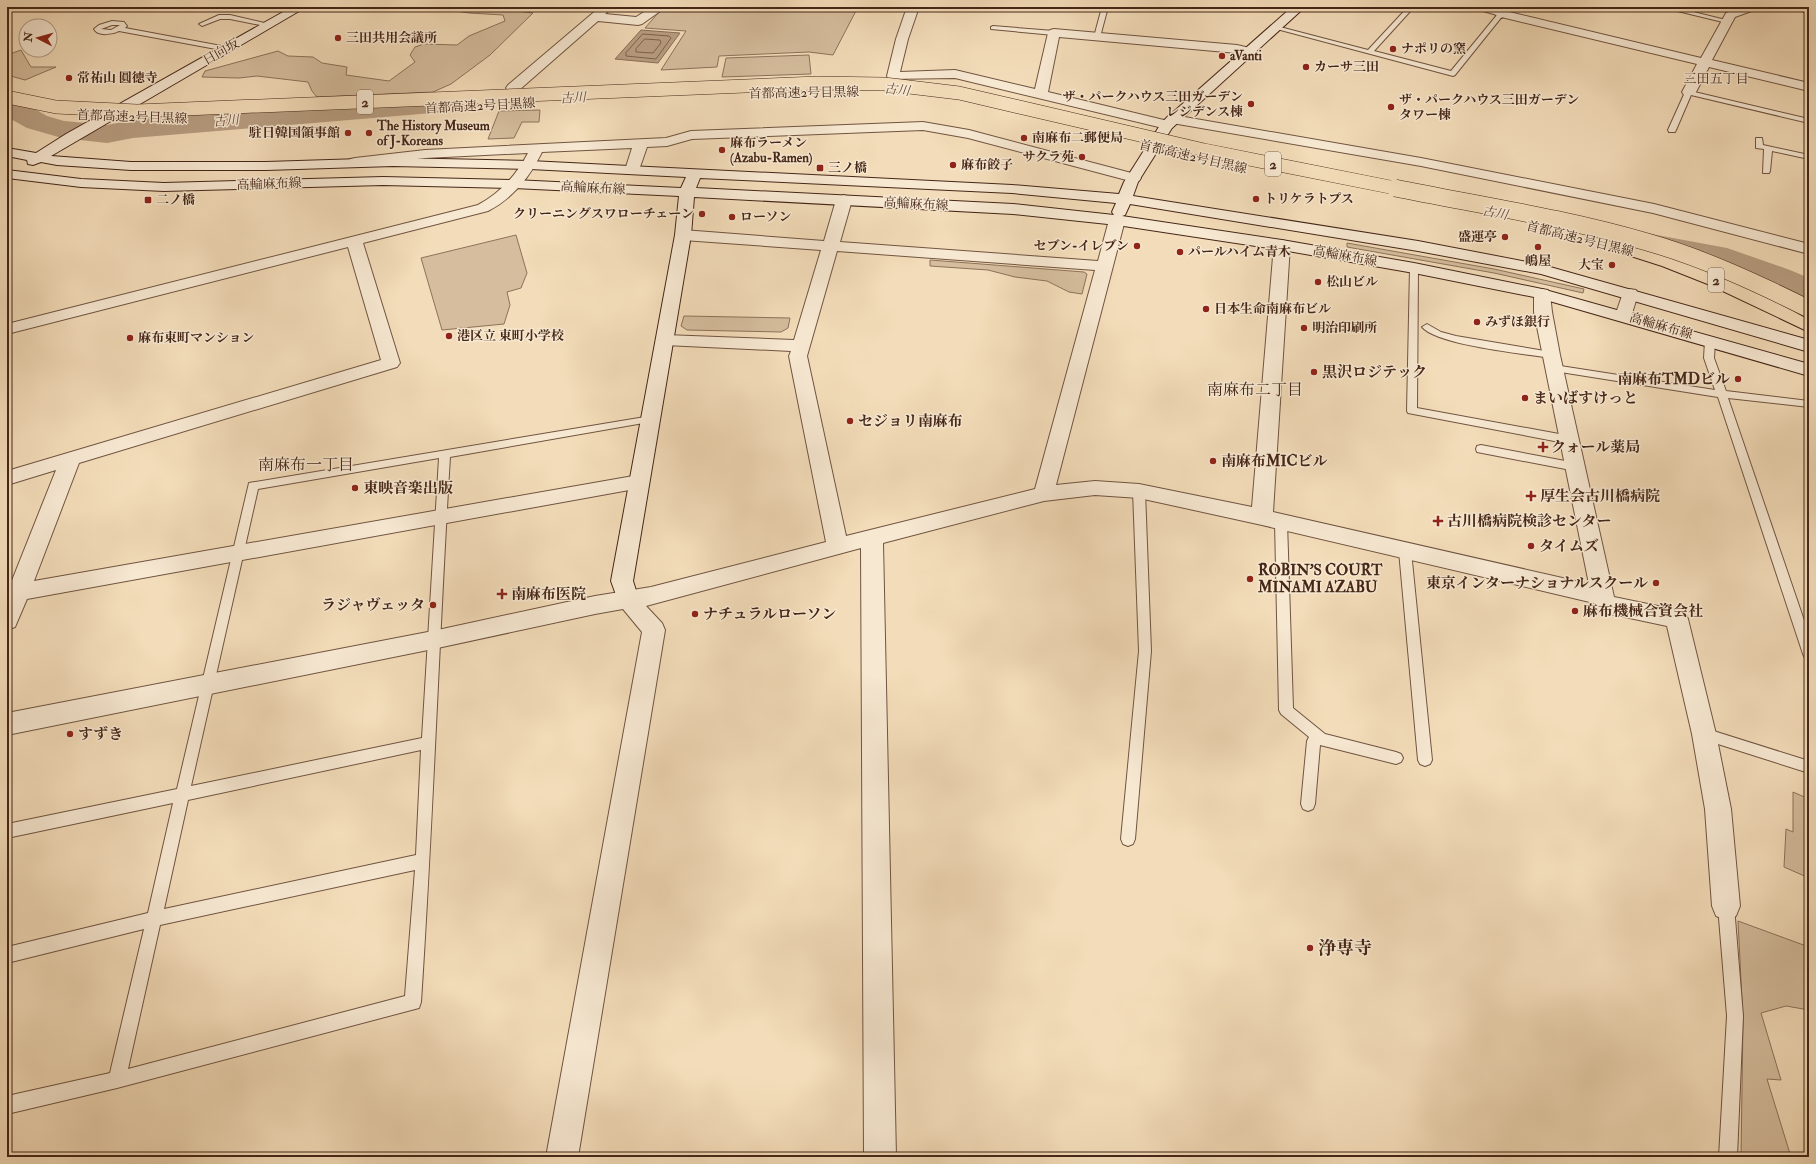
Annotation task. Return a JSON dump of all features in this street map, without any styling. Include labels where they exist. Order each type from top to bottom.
[{"type":"highway","points":[[1802,7],[1809,10]]},
{"type":"highway","name":"首都高速2号目黒線","points":[[7,97],[56,107],[137,111],[817,82],[907,86],[986,99],[1204,150],[1545,217],[1612,233],[1648,242],[1722,268],[1809,309]]},
{"type":"highway","name":"首都高速2号目黒線","points":[[7,103],[57,113],[86,116],[157,119],[819,91],[879,93],[919,97],[980,107],[1198,159],[1542,228],[1605,243],[1670,263],[1720,281],[1809,327]]},
{"type":"street","name":"日向坂","points":[[38,158],[81,131],[300,7]]},
{"type":"street","points":[[513,88],[607,7]]},
{"type":"street","points":[[596,17],[638,21],[660,7]]},
{"type":"street","points":[[913,7],[902,39],[893,76],[955,74],[1167,126],[1420,162],[1654,209],[1809,249]]},
{"type":"street","points":[[1044,494],[1117,220],[1134,178],[1167,126],[1299,7]]},
{"type":"street","points":[[1689,92],[1730,15],[1754,7]]},
{"type":"street","points":[[1504,10],[1809,87]]},
{"type":"street","points":[[1041,94],[1054,33],[1236,49],[1250,52]]},
{"type":"street","points":[[348,162],[425,154],[667,142],[691,135],[923,126],[969,134],[1134,178]]},
{"type":"street","points":[[632,170],[641,143]]},
{"type":"street","points":[[7,329],[483,208],[497,202],[514,184],[530,165],[537,148]]},
{"type":"street","name":"高輪麻布線","points":[[7,152],[38,158],[105,165],[169,167],[266,166],[348,162],[452,162],[530,165],[1012,189],[1125,199],[1458,254],[1542,270],[1809,346]]},
{"type":"street","points":[[9,176],[38,158]]},
{"type":"street","points":[[562,1157],[654,630],[628,600],[622,580],[683,235],[687,192],[695,174]]},
{"type":"street","name":"高輪麻布線","points":[[9,176],[81,183],[164,187],[383,181],[514,184],[1013,209],[1117,220],[1282,245],[1414,268],[1542,294],[1624,316],[1809,370]]},
{"type":"street","points":[[838,547],[798,356],[844,200]]},
{"type":"street","points":[[683,235],[1104,266]]},
{"type":"street","points":[[7,478],[391,363],[354,241]]},
{"type":"street","points":[[1272,520],[1282,245]]},
{"type":"street","points":[[1542,294],[1542,312],[1603,596],[1606,604],[1677,619],[1704,734],[1718,809],[1726,906]]},
{"type":"street","points":[[1624,316],[1630,294]]},
{"type":"street","points":[[665,340],[801,346]]},
{"type":"street","points":[[7,621],[71,458]]},
{"type":"street","points":[[19,592],[639,482]]},
{"type":"street","points":[[7,724],[433,640],[594,605],[628,600],[838,547],[957,514],[1044,494],[1094,488],[1139,492],[1272,520],[1603,596]]},
{"type":"street","points":[[872,538],[880,1157]]},
{"type":"lane","points":[[1097,37],[1105,7]]},
{"type":"lane","points":[[1370,52],[1411,7]]},
{"type":"lane","points":[[1472,7],[1504,10]]},
{"type":"lane","points":[[1664,7],[1727,21]]},
{"type":"lane","points":[[1276,28],[1453,74],[1504,10]]},
{"type":"lane","points":[[202,24],[220,17],[230,16],[270,24]]},
{"type":"lane","points":[[993,28],[1054,33]]},
{"type":"lane","points":[[120,29],[227,49]]},
{"type":"lane","points":[[1672,130],[1689,92],[1809,121]]},
{"type":"lane","points":[[1759,140],[1759,146],[1809,157]]},
{"type":"lane","points":[[1766,171],[1768,148]]},
{"type":"lane","points":[[1414,268],[1412,411],[1570,440]]},
{"type":"lane","points":[[1427,327],[1438,334],[1455,340],[1553,361],[1722,394],[1809,404]]},
{"type":"lane","points":[[1710,341],[1708,358],[1722,394],[1809,654]]},
{"type":"lane","points":[[117,1080],[253,486],[651,419]]},
{"type":"lane","points":[[1481,449],[1576,467]]},
{"type":"lane","points":[[7,1105],[117,1080],[413,1002],[423,861],[433,640],[445,454]]},
{"type":"lane","points":[[1128,839],[1145,651],[1139,492]]},
{"type":"lane","points":[[1272,520],[1286,710],[1321,739],[1396,758]]},
{"type":"lane","points":[[1405,551],[1426,760]]},
{"type":"lane","points":[[1704,734],[1809,767]]},
{"type":"lane","points":[[1308,804],[1314,741],[1321,739]]},
{"type":"lane","points":[[7,831],[428,743]]},
{"type":"lane","points":[[7,955],[154,919],[423,861]]},
{"type":"lane","points":[[1726,906],[1735,1016],[1728,1157]]},
{"type":"shaded area","points":[[429,7],[480,7],[533,13],[490,55],[451,84],[433,92],[317,97],[312,91],[308,82],[257,76],[239,78],[202,77],[205,71],[278,51],[288,56],[313,57],[322,63],[347,67],[346,75],[389,81],[415,62],[410,55],[415,47],[424,44],[457,45],[469,36],[505,21],[503,15],[469,13]]},
{"type":"shaded area","points":[[668,7],[858,7],[833,55],[809,52],[719,56],[717,67],[661,70],[686,31],[645,28],[659,12]]},
{"type":"shaded area","points":[[18,51],[18,58],[26,58],[31,67],[56,67],[25,80],[11,76],[7,77],[7,55]]},
{"type":"shaded area","points":[[809,55],[811,74],[722,77],[726,58]]},
{"type":"shaded area","points":[[540,110],[539,122],[522,122],[514,138],[488,139],[499,111]]},
{"type":"shaded area","points":[[516,235],[527,273],[521,288],[507,292],[510,305],[504,324],[442,330],[421,258]]},
{"type":"shaded area","points":[[1347,243],[1494,269],[1584,289],[1583,293],[1494,273],[1347,247]]},
{"type":"shaded area","points":[[930,260],[1084,272],[1087,274],[1082,294],[1069,292],[1047,281],[1015,277],[988,270],[930,266]]},
{"type":"shaded area","points":[[684,316],[790,318],[788,328],[781,332],[687,330],[681,326]]},
{"type":"shaded area","points":[[1793,792],[1809,799],[1809,878],[1784,867],[1786,829],[1793,832]]},
{"type":"shaded area","points":[[1738,921],[1809,947],[1809,1010],[1786,1006],[1761,1013],[1781,1080],[1767,1079],[1791,1157],[1741,1157],[1743,1020]]},
{"type":"water","points":[[641,30],[680,33],[658,63],[615,59]]},
{"type":"waterway","name":"古川","points":[[7,105],[37,122],[62,129],[107,134],[133,129],[232,120],[468,102]]},
{"type":"waterway","name":"古川","points":[[1646,243],[1715,255],[1778,277],[1809,291]]},
{"type":"place","name":"三田共用会議所","points":[[338,38]]},
{"type":"place","name":"ナポリの窯","points":[[1393,49]]},
{"type":"place","name":"aVanti","points":[[1222,56]]},
{"type":"place","name":"カーサ三田","points":[[1306,67]]},
{"type":"place","name":"常祐山 圓徳寺","points":[[69,78]]},
{"type":"place","name":"ザ・パークハウス三田ガーデン レジデンス棟","points":[[1251,104]]},
{"type":"place","name":"ザ・パークハウス三田ガーデン タワー棟","points":[[1391,107]]},
{"type":"place","name":"駐日韓国領事館","points":[[348,133]]},
{"type":"place","name":"The History Museum of J-Koreans","points":[[369,133]]},
{"type":"place","name":"南麻布二郵便局","points":[[1024,138]]},
{"type":"place","name":"麻布ラーメン (Azabu-Ramen)","points":[[722,150]]},
{"type":"place","name":"サクラ苑","points":[[1082,157]]},
{"type":"place","name":"麻布餃子","points":[[953,165]]},
{"type":"place","name":"三ノ橋","points":[[820,168]]},
{"type":"place","name":"トリケラトプス","points":[[1256,199]]},
{"type":"place","name":"二ノ橋","points":[[148,200]]},
{"type":"place","name":"クリーニングスワローチェーン","points":[[702,214]]},
{"type":"place","name":"ローソン","points":[[732,217]]},
{"type":"place","name":"盛運亭","points":[[1505,237]]},
{"type":"place","name":"セブン-イレブン","points":[[1137,246]]},
{"type":"place","name":"嶋屋","points":[[1538,247]]},
{"type":"place","name":"パールハイム青木","points":[[1180,252]]},
{"type":"place","name":"大宝","points":[[1612,265]]},
{"type":"place","name":"松山ビル","points":[[1318,282]]},
{"type":"place","name":"日本生命南麻布ビル","points":[[1206,309]]},
{"type":"place","name":"みずほ銀行","points":[[1477,322]]},
{"type":"place","name":"明治印刷所","points":[[1304,328]]},
{"type":"place","name":"港区立 東町小学校","points":[[449,336]]},
{"type":"place","name":"麻布東町マンション","points":[[130,338]]},
{"type":"place","name":"黒沢ロジテック","points":[[1314,372]]},
{"type":"place","name":"南麻布TMDビル","points":[[1738,379]]},
{"type":"place","name":"まいばすけっと","points":[[1525,398]]},
{"type":"place","name":"セジョリ南麻布","points":[[850,421]]},
{"type":"place","name":"クォール薬局","points":[[1543,447]]},
{"type":"place","name":"南麻布MICビル","points":[[1213,461]]},
{"type":"place","name":"東映音楽出版","points":[[355,488]]},
{"type":"place","name":"厚生会古川橋病院","points":[[1531,496]]},
{"type":"place","name":"古川橋病院検診センター","points":[[1438,521]]},
{"type":"place","name":"タイムズ","points":[[1531,546]]},
{"type":"place","name":"ROBIN'S COURT MINAMI AZABU","points":[[1250,579]]},
{"type":"place","name":"東京インターナショナルスクール","points":[[1656,583]]},
{"type":"place","name":"南麻布医院","points":[[502,594]]},
{"type":"place","name":"ラジャヴェッタ","points":[[433,605]]},
{"type":"place","name":"麻布機械合資会社","points":[[1575,611]]},
{"type":"place","name":"ナチュラルローソン","points":[[695,614]]},
{"type":"place","name":"すずき","points":[[70,734]]},
{"type":"place","name":"浄専寺","points":[[1310,948]]},
{"type":"district","name":"三田五丁目","points":[[1716,79]]},
{"type":"district","name":"南麻布二丁目","points":[[1255,390]]},
{"type":"district","name":"南麻布一丁目","points":[[306,465]]}]
